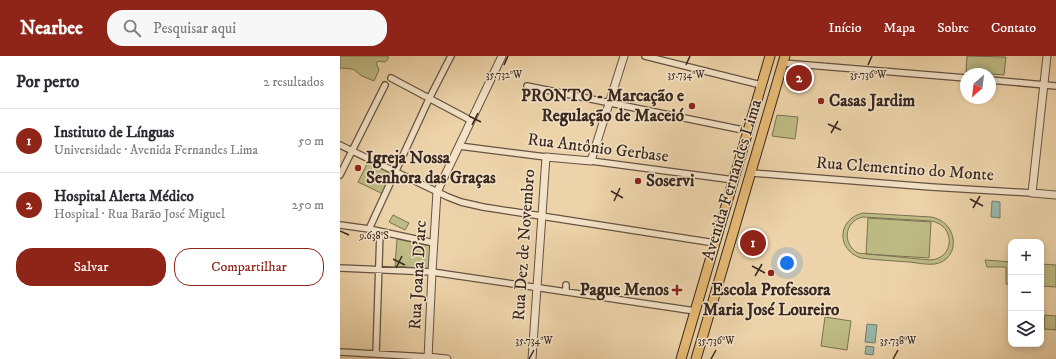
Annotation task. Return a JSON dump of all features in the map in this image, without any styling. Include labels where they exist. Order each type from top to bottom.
[{"type":"highway","name":"Avenida Fernandes Lima","points":[[681,359],[770,56]]},
{"type":"highway","name":"Avenida Fernandes Lima","points":[[696,359],[752,173],[784,60]]},
{"type":"street","points":[[369,229],[429,99],[451,56]]},
{"type":"street","points":[[437,192],[470,120],[502,56]]},
{"type":"street","points":[[591,162],[624,56]]},
{"type":"street","points":[[645,56],[761,85]]},
{"type":"street","points":[[1032,193],[1047,56]]},
{"type":"street","points":[[784,60],[960,77]]},
{"type":"street","points":[[391,78],[470,120]]},
{"type":"street","points":[[996,80],[1056,86]]},
{"type":"street","points":[[340,175],[385,85]]},
{"type":"street","points":[[527,86],[748,131]]},
{"type":"street","points":[[340,145],[460,202],[715,243]]},
{"type":"street","name":"Rua Antônio Gerbase","points":[[459,146],[734,180]]},
{"type":"street","name":"Rua Dez de Novembro","points":[[532,359],[537,287],[540,270],[541,216],[546,157]]},
{"type":"street","name":"Rua Clementino do Monte","points":[[752,173],[1056,195]]},
{"type":"street","name":"Rua Joana D'arc","points":[[428,358],[437,192]]},
{"type":"street","points":[[340,225],[369,229],[434,243]]},
{"type":"street","points":[[376,354],[380,232]]},
{"type":"street","points":[[340,268],[432,272],[537,287],[566,288],[695,311]]},
{"type":"street","points":[[340,352],[447,359]]},
{"type":"shaded area","points":[[340,56],[388,56],[388,59],[385,62],[379,61],[376,63],[379,70],[374,81],[362,76],[353,69],[340,68]]},
{"type":"shaded area","points":[[967,56],[1006,57],[1004,75],[996,74],[996,68],[966,68]]},
{"type":"shaded area","points":[[777,115],[798,117],[795,139],[772,136]]},
{"type":"shaded area","points":[[369,160],[393,172],[383,194],[358,182]]},
{"type":"shaded area","points":[[992,201],[1000,202],[1000,218],[991,217]]},
{"type":"shaded area","points":[[863,213],[931,217],[940,220],[947,225],[951,232],[953,248],[950,255],[944,261],[935,264],[861,258],[853,254],[844,242],[844,228],[848,221],[854,216]],"holes":[[[863,217],[931,221],[939,224],[945,229],[948,235],[948,248],[944,254],[938,258],[930,260],[858,253],[849,244],[847,233],[849,228],[857,219]]]},
{"type":"shaded area","points":[[393,215],[409,223],[405,230],[389,222]]},
{"type":"shaded area","points":[[868,218],[931,222],[929,258],[866,254]]},
{"type":"shaded area","points":[[397,239],[430,246],[429,269],[395,266]]},
{"type":"shaded area","points":[[985,260],[1008,262],[1008,284],[1006,284],[1006,267],[987,267]]},
{"type":"shaded area","points":[[1044,264],[1056,265],[1056,287],[1044,286]]},
{"type":"shaded area","points":[[1045,315],[1056,316],[1056,330],[1044,329]]},
{"type":"shaded area","points":[[825,317],[851,321],[847,350],[821,346]]},
{"type":"shaded area","points":[[867,324],[877,325],[875,343],[865,342]]},
{"type":"shaded area","points":[[866,346],[874,347],[873,355],[865,354]]},
{"type":"place","name":"Hospital Alerta Médico","points":[[799,78]]},
{"type":"place","name":"Casas Jardim","points":[[821,101]]},
{"type":"place","name":"PRONTO - Marcação e Regulação de Maceió","points":[[692,106]]},
{"type":"place","name":"Igreja Nossa Senhora das Graças","points":[[358,168]]},
{"type":"place","name":"Soservi","points":[[638,181]]},
{"type":"place","name":"Instituto de Línguas","points":[[753,243]]},
{"type":"place","name":"Escola Professora Maria José Loureiro","points":[[771,273]]},
{"type":"place","name":"Pague Menos","points":[[677,290]]}]
